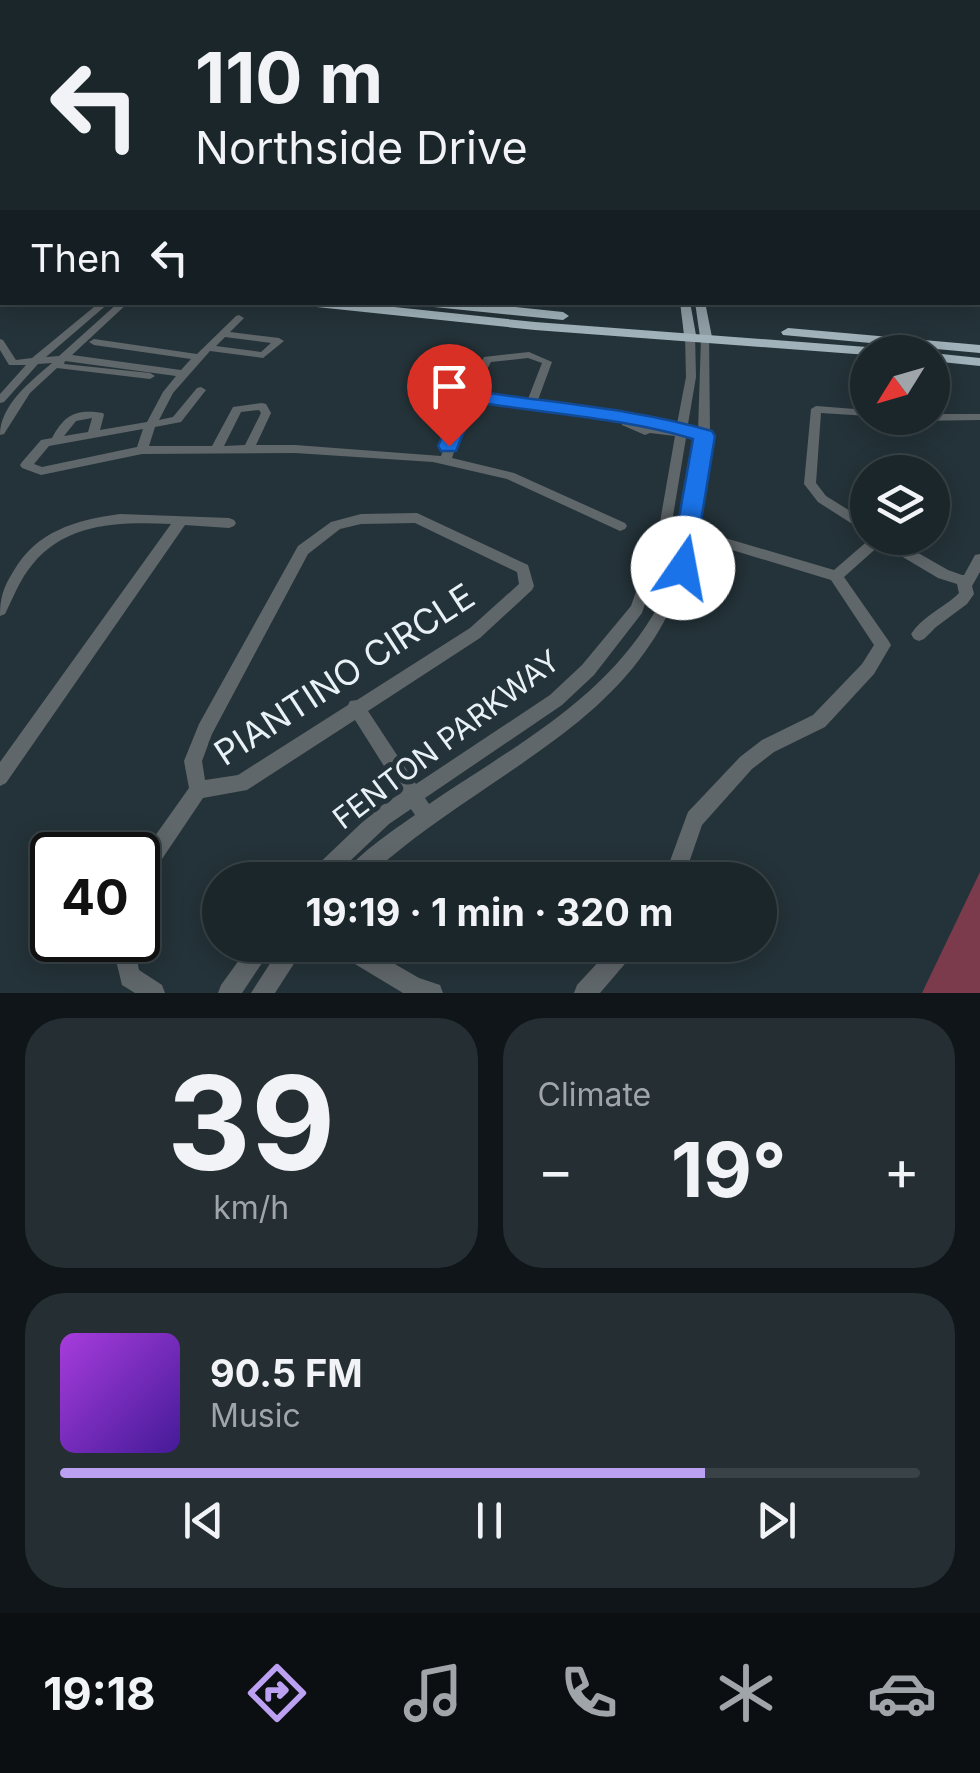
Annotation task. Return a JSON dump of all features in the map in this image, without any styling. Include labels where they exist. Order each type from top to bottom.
[{"type":"highway","points":[[336,305],[536,326],[690,330]]},
{"type":"highway","points":[[452,305],[850,349]]},
{"type":"highway","points":[[706,332],[980,350]]},
{"type":"highway","points":[[950,359],[980,362]]},
{"type":"main road","name":"FENTON PARKWAY","points":[[685,305],[690,330]]},
{"type":"main road","name":"FENTON PARKWAY","points":[[701,305],[706,332]]},
{"type":"street","points":[[0,400],[34,361],[102,305]]},
{"type":"street","points":[[1,427],[26,391],[122,305]]},
{"type":"street","points":[[142,450],[148,428],[178,376],[239,318]]},
{"type":"street","name":"FENTON PARKWAY","points":[[335,862],[382,818],[519,728],[588,670],[637,609],[665,525],[691,377],[690,330]]},
{"type":"street","name":"FENTON PARKWAY","points":[[369,862],[426,816],[537,744],[626,670],[675,592],[691,533],[704,436],[706,332]]},
{"type":"street","points":[[209,348],[262,355],[279,341],[224,334]]},
{"type":"street","points":[[0,342],[6,346],[10,361],[56,362],[61,367],[178,376]]},
{"type":"street","points":[[94,342],[198,357]]},
{"type":"street","points":[[445,460],[487,359],[529,355],[547,362],[532,403]]},
{"type":"street","points":[[202,390],[177,420],[56,441],[33,452],[26,465],[29,470],[142,450],[216,448],[445,460],[510,476],[620,526]]},
{"type":"street","points":[[450,396],[532,403],[704,436]]},
{"type":"street","points":[[216,448],[237,409],[262,406],[266,413],[250,449]]},
{"type":"street","points":[[850,412],[816,409],[810,484],[822,500],[850,517]]},
{"type":"street","points":[[56,441],[67,418],[74,415],[99,415],[92,436]]},
{"type":"street","points":[[950,417],[980,417]]},
{"type":"street","points":[[674,466],[700,471]]},
{"type":"street","name":"PIANTINO CIRCLE","points":[[417,518],[523,569],[527,586],[474,633],[241,784],[198,790],[193,761],[205,730],[303,550],[336,525],[361,519],[417,518]]},
{"type":"street","points":[[0,610],[27,560],[56,536],[87,521],[229,523]]},
{"type":"street","points":[[0,777],[182,521]]},
{"type":"street","points":[[665,525],[836,576],[882,645],[868,669],[819,720],[746,763],[695,820],[680,862]]},
{"type":"street","points":[[836,576],[860,555]]},
{"type":"street","points":[[913,555],[967,582],[980,559]]},
{"type":"street","points":[[919,634],[935,615],[958,606],[967,594],[962,580]]},
{"type":"street","points":[[356,707],[426,816]]},
{"type":"street","points":[[160,845],[198,790]]},
{"type":"street","points":[[127,962],[130,977],[154,993]]},
{"type":"street","points":[[229,993],[251,962]]},
{"type":"street","points":[[262,993],[283,962]]},
{"type":"street","points":[[371,962],[432,993]]},
{"type":"street","points":[[586,993],[613,962]]},
{"type":"shaded area","points":[[980,872],[980,993],[922,993]]},
{"type":"route","points":[[449,446],[469,396],[523,401],[610,417],[646,418],[680,432],[704,436],[690,544],[683,568]]}]
